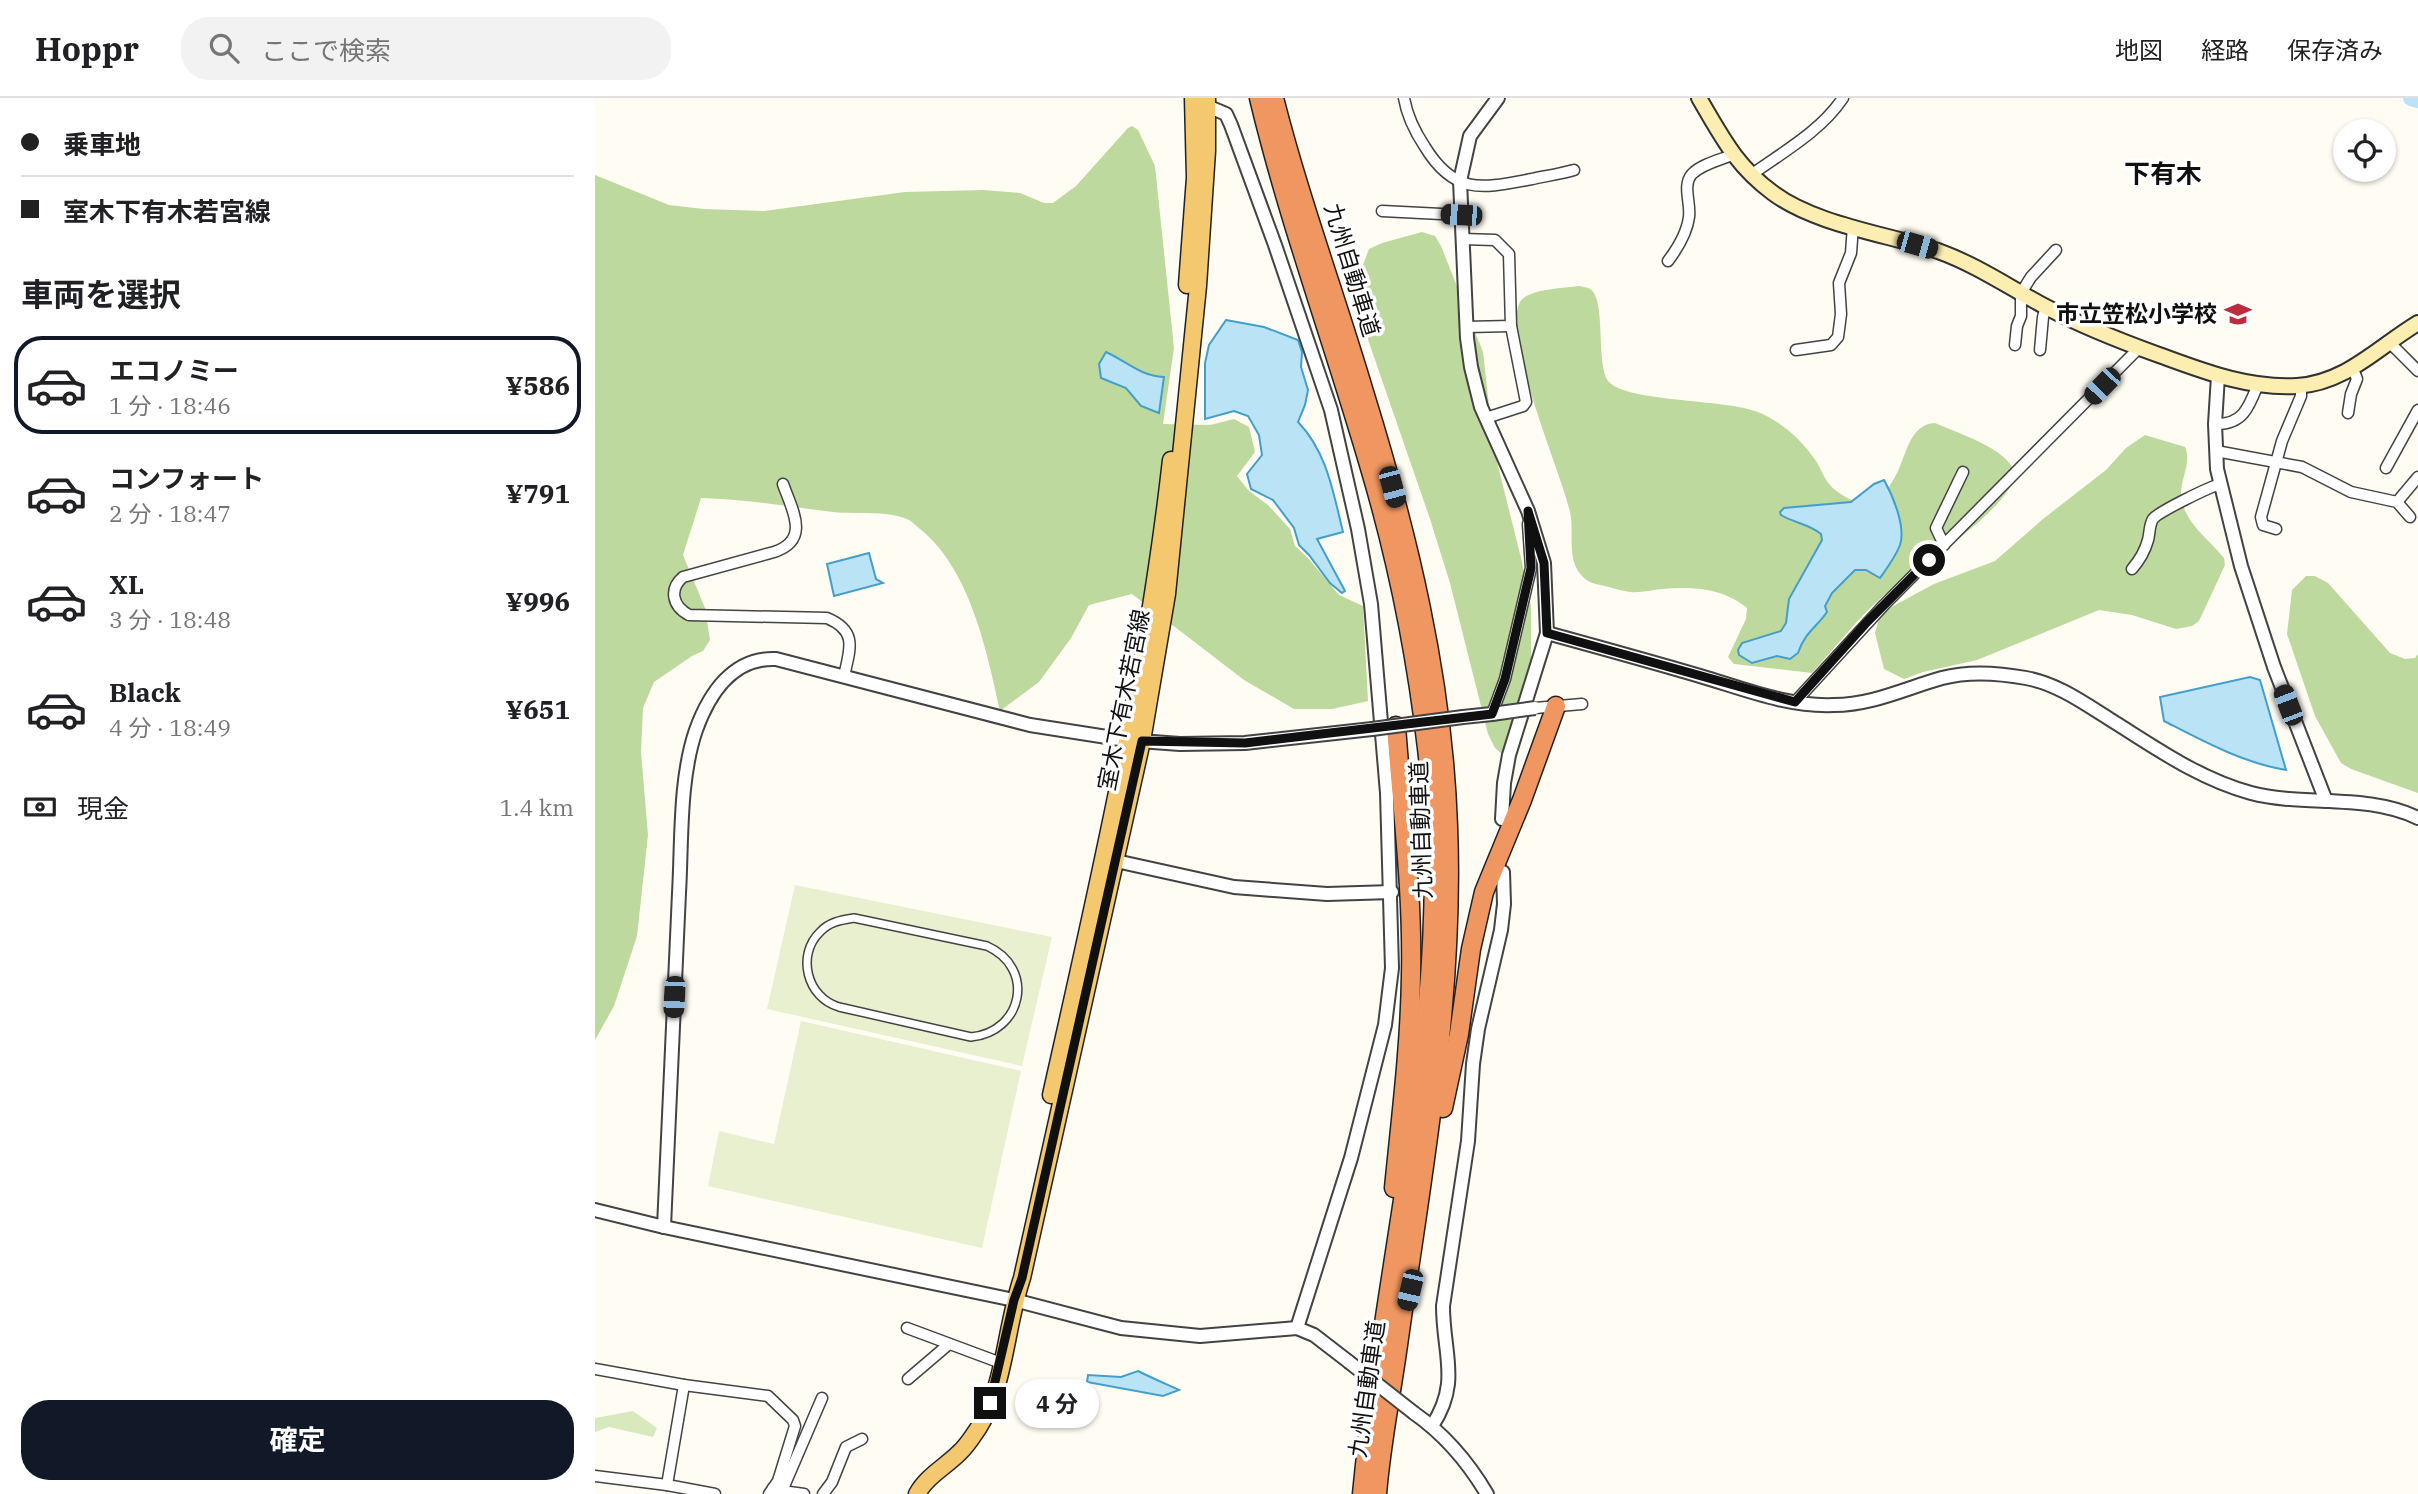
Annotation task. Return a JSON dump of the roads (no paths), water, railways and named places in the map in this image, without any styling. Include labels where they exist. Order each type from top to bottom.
[{"type":"highway","name":"九州自動車道","points":[[1259,98],[1284,191],[1371,471],[1388,535],[1415,660],[1427,750],[1433,828],[1434,891],[1429,1003],[1419,1095],[1362,1494]]},
{"type":"highway","name":"九州自動車道","points":[[1274,98],[1364,389],[1404,529],[1420,600],[1443,750],[1449,892],[1445,1004],[1434,1102],[1377,1494]]},
{"type":"highway","points":[[1400,1330],[1415,1269],[1441,1114],[1459,1034],[1484,892],[1522,800],[1556,706]]},
{"type":"highway","points":[[1379,1362],[1408,1043],[1411,974],[1396,733]]},
{"type":"main road","points":[[1699,98],[1733,155],[1775,194],[1801,209],[1938,251],[1975,266],[2080,324],[2218,376],[2258,384],[2301,386],[2353,369],[2418,323]]},
{"type":"main road","name":"室木下有木若宮線","points":[[917,1494],[928,1478],[959,1453],[980,1426],[990,1403],[1014,1300],[1022,1278],[1167,594],[1198,286],[1207,151],[1202,101]]},
{"type":"street","points":[[1404,98],[1415,132],[1431,158],[1450,177],[1477,186],[1499,186],[1574,170]]},
{"type":"street","points":[[1498,98],[1470,136],[1460,181],[1466,327],[1471,368],[1486,418],[1528,511],[1544,563],[1547,633],[1510,755],[1501,819]]},
{"type":"street","points":[[1751,174],[1825,121],[1843,98]]},
{"type":"street","points":[[1202,101],[1226,114],[1231,125],[1331,410],[1359,529],[1371,604],[1386,779],[1392,892],[1392,968],[1385,1025],[1351,1158],[1297,1328]]},
{"type":"street","points":[[1668,261],[1678,248],[1689,220],[1687,182],[1706,165],[1733,155]]},
{"type":"street","points":[[1383,211],[1461,215]]},
{"type":"street","points":[[1797,350],[1831,345],[1838,337],[1839,283],[1851,253],[1853,226]]},
{"type":"street","points":[[1462,239],[1495,240],[1509,254],[1511,326],[1526,402],[1523,406],[1486,418]]},
{"type":"street","points":[[2015,345],[2021,316],[2021,293],[2031,277],[2056,250]]},
{"type":"street","points":[[2040,350],[2046,307]]},
{"type":"street","points":[[1466,327],[1511,326]]},
{"type":"street","points":[[2389,342],[2418,371]]},
{"type":"street","points":[[1795,702],[1884,605],[2139,348]]},
{"type":"street","points":[[2348,412],[2357,379],[2353,369]]},
{"type":"street","points":[[2218,376],[2216,451],[2221,484],[2241,566],[2272,663],[2326,801]]},
{"type":"street","points":[[2215,424],[2233,423],[2239,419],[2258,384]]},
{"type":"street","points":[[2276,529],[2263,525],[2262,517],[2282,441],[2301,396],[2301,386]]},
{"type":"street","points":[[2386,468],[2418,410]]},
{"type":"street","points":[[2216,451],[2302,467],[2350,492],[2397,502],[2410,517]]},
{"type":"street","points":[[1944,545],[1937,527],[1963,472]]},
{"type":"street","points":[[2397,502],[2418,477]]},
{"type":"street","points":[[783,484],[797,523],[796,532],[789,545],[774,552],[683,577],[674,587],[673,596],[676,605],[689,614],[827,618],[838,622],[846,629],[850,640],[844,676]]},
{"type":"street","points":[[2132,569],[2147,541],[2151,522],[2156,515],[2188,500],[2207,487],[2221,484]]},
{"type":"street","points":[[1492,714],[1505,679],[1531,568],[1528,511]]},
{"type":"street","points":[[1547,633],[1795,702],[1836,706],[1887,697],[1944,678],[1965,674],[1984,673],[2028,678],[2073,695],[2183,765],[2220,783],[2283,799],[2383,807],[2418,818]]},
{"type":"street","points":[[664,1227],[689,754],[706,708],[723,681],[735,669],[766,659],[776,659],[1030,725],[1134,741],[1245,743],[1372,729],[1396,733],[1463,718],[1582,704]]},
{"type":"street","points":[[1109,860],[1234,887],[1327,894],[1392,892]]},
{"type":"street","points":[[1432,1426],[1442,1411],[1449,1381],[1443,1306],[1468,1141],[1476,1041],[1501,930],[1504,904],[1503,872]]},
{"type":"street","points":[[854,918],[987,946],[997,951],[1012,968],[1018,989],[1017,999],[1010,1017],[1001,1026],[981,1036],[971,1037],[839,1007],[825,1001],[809,980],[808,951],[813,940],[830,924],[854,918]]},
{"type":"street","points":[[595,1210],[664,1227],[1014,1300],[1121,1328],[1200,1336],[1297,1328],[1314,1335],[1432,1426],[1469,1466],[1486,1494]]},
{"type":"street","points":[[907,1328],[1001,1363]]},
{"type":"street","points":[[908,1379],[949,1344]]},
{"type":"street","points":[[595,1369],[768,1396],[793,1420],[795,1426],[775,1491]]},
{"type":"street","points":[[667,1485],[684,1385]]},
{"type":"street","points":[[775,1491],[822,1398]]},
{"type":"street","points":[[823,1494],[832,1482],[846,1447],[862,1439]]},
{"type":"street","points":[[595,1476],[715,1494]]},
{"type":"street","points":[[775,1491],[804,1494]]},
{"type":"water","points":[[1226,320],[1264,327],[1298,340],[1302,352],[1301,367],[1308,390],[1298,422],[1322,459],[1343,532],[1317,539],[1345,591],[1342,593],[1330,583],[1299,545],[1294,528],[1273,500],[1251,489],[1247,474],[1262,455],[1259,435],[1248,416],[1234,411],[1205,419],[1205,363],[1209,345]]},
{"type":"water","points":[[1106,352],[1140,371],[1164,377],[1159,413],[1141,406],[1126,388],[1101,378],[1099,364]]},
{"type":"water","points":[[1884,480],[1898,512],[1901,538],[1896,553],[1880,578],[1866,570],[1855,570],[1832,593],[1825,606],[1827,612],[1807,635],[1798,653],[1790,659],[1777,656],[1752,663],[1739,655],[1738,650],[1742,643],[1781,631],[1786,623],[1789,599],[1822,540],[1821,534],[1786,518],[1780,512],[1784,508],[1851,502],[1874,484]]},
{"type":"water","points":[[869,553],[876,579],[883,583],[834,596],[827,564]]},
{"type":"water","points":[[2250,677],[2260,680],[2286,770],[2239,757],[2164,721],[2160,697]]},
{"type":"water","points":[[1138,1371],[1179,1390],[1163,1396],[1087,1382],[1088,1375],[1121,1377]]},
{"type":"waterway","points":[[2411,98],[2418,100]]},
{"type":"place","name":"市立笠松小学校","points":[[2238,314]]},
{"type":"district","name":"下有木","points":[[2163,174]]}]
